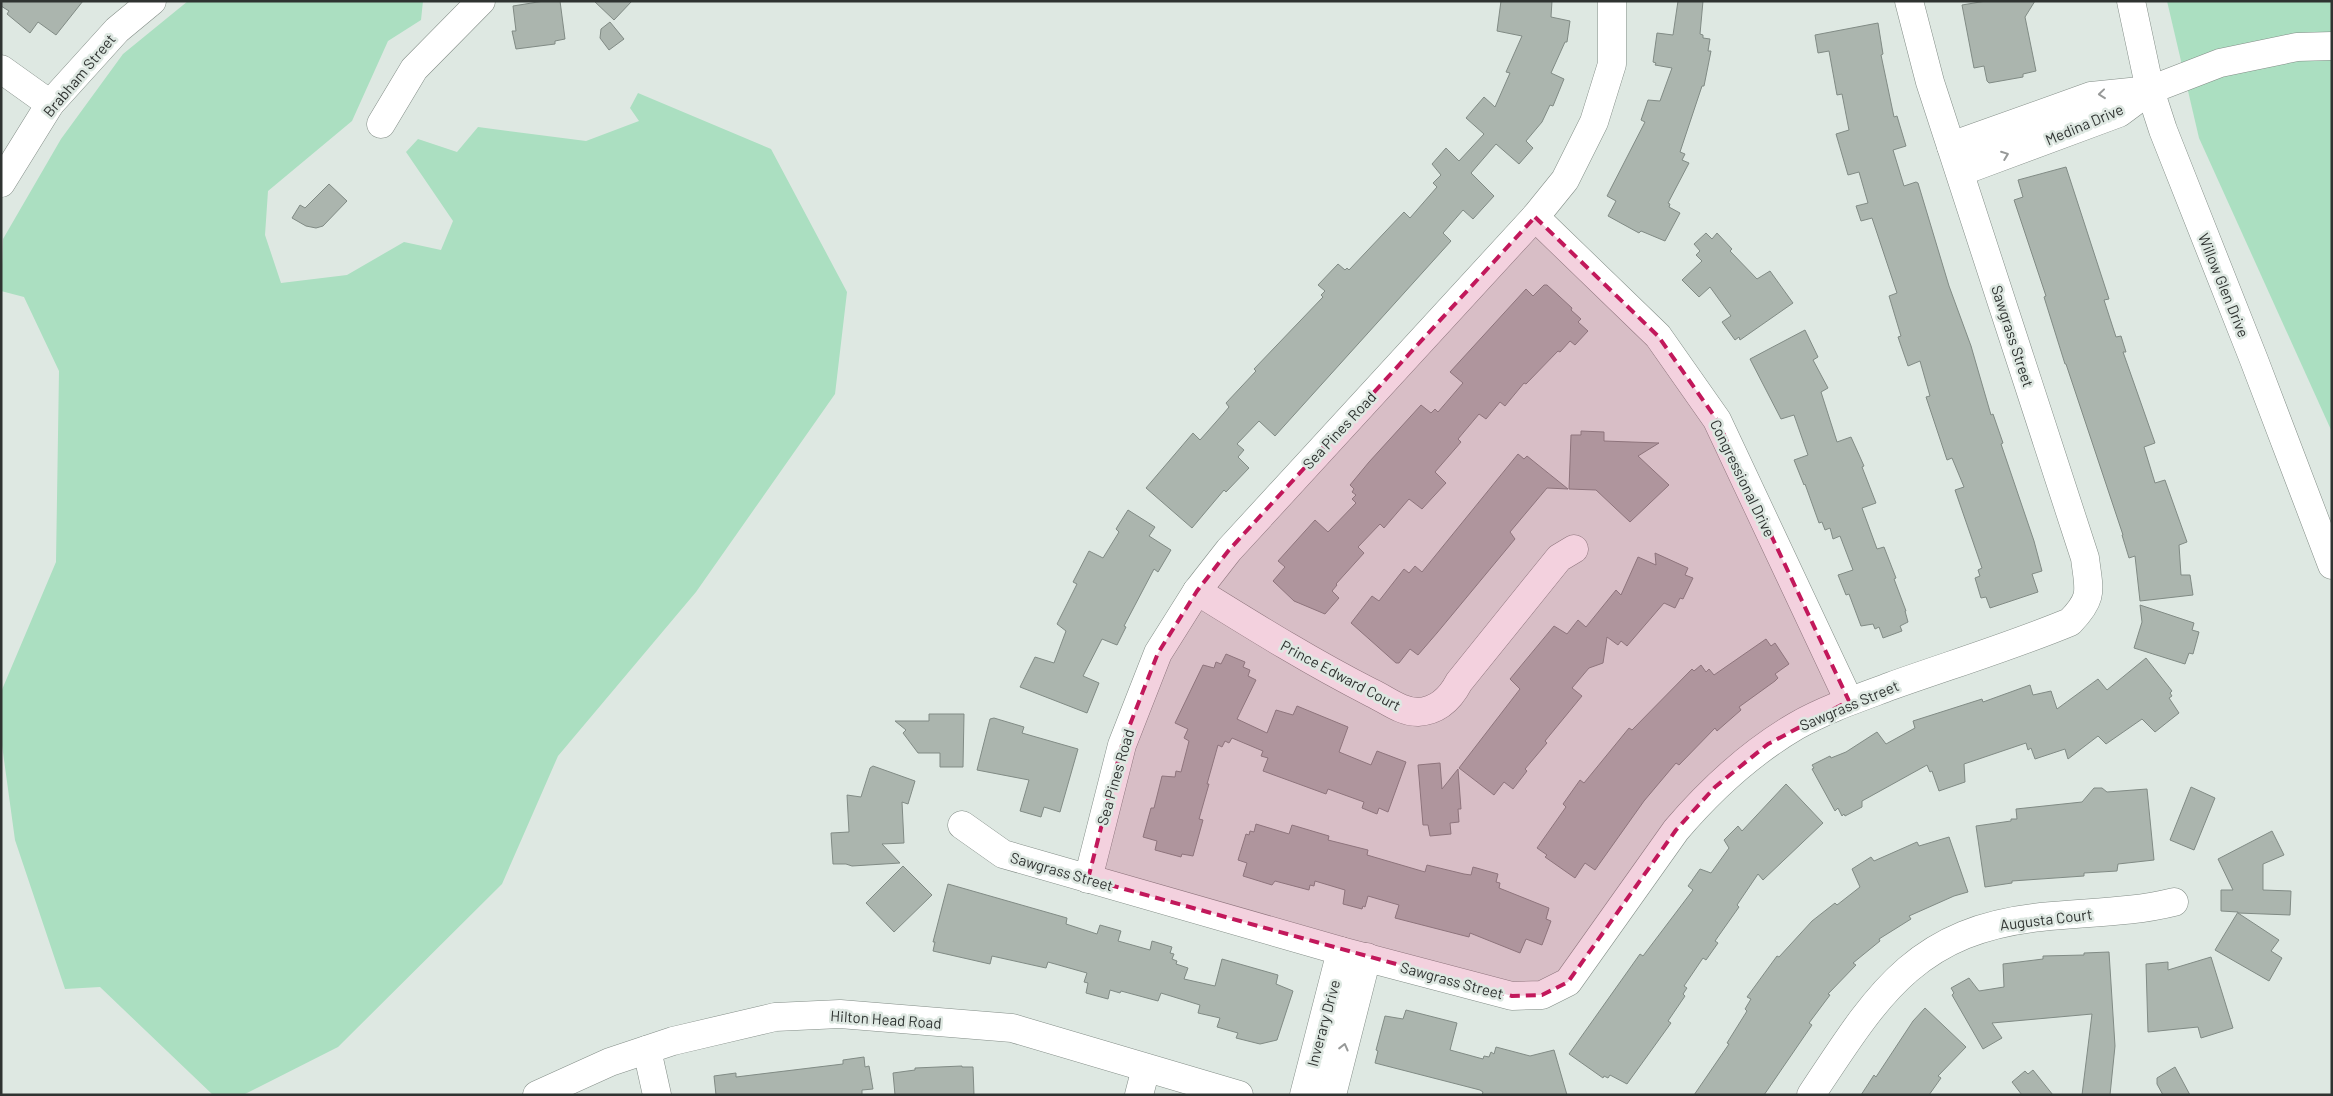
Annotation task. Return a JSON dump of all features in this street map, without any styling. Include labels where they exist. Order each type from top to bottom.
[{"type":"street","name":"Brabham Street","points":[[1,183],[50,104],[117,30],[152,1]]},
{"type":"street","points":[[381,124],[414,69],[481,1]]},
{"type":"street","name":"Sea Pines Road","points":[[1088,878],[1122,745],[1158,653],[1197,591],[1229,550],[1535,217],[1565,180],[1594,122],[1612,64],[1612,1]]},
{"type":"street","name":"Sawgrass Street","points":[[962,825],[1003,854],[1354,954],[1512,996],[1542,995],[1568,982],[1676,830],[1715,787],[1768,744],[1798,725],[1849,701],[2070,622],[2084,608],[2090,593],[2085,558],[1930,82],[1909,1]]},
{"type":"street","name":"Willow Glen Drive","points":[[2131,1],[2150,90],[2163,130],[2254,360],[2332,565]]},
{"type":"street","points":[[2150,90],[2220,63],[2297,47],[2332,46]]},
{"type":"street","points":[[1,69],[50,104]]},
{"type":"street","name":"Medina Drive","points":[[1951,146],[2091,96],[2150,90]]},
{"type":"street","name":"Medina Drive","points":[[1960,172],[2119,112],[2150,90]]},
{"type":"street","name":"Congressional Drive","points":[[1535,217],[1658,336],[1717,420],[1849,701]]},
{"type":"street","name":"Prince Edward Court","points":[[1197,591],[1316,665],[1397,707],[1417,712],[1438,706],[1447,700],[1459,682],[1559,558],[1574,550]]},
{"type":"street","name":"Augusta Court","points":[[1811,1095],[1860,1022],[1884,992],[1919,960],[1941,946],[1964,935],[2013,920],[2140,909],[2174,902]]},
{"type":"street","points":[[1332,1095],[1354,954]]},
{"type":"street","name":"Inverary Drive","points":[[1304,1095],[1354,954]]},
{"type":"street","name":"Hilton Head Road","points":[[536,1095],[610,1062],[673,1041],[775,1017],[840,1014],[1012,1028],[1239,1095]]},
{"type":"street","points":[[647,1050],[658,1095]]},
{"type":"street","points":[[1139,1095],[1146,1068]]},
{"type":"highlighted area","points":[[1535,217],[1658,336],[1717,420],[1849,701],[1768,744],[1715,787],[1676,830],[1568,982],[1542,995],[1512,996],[1088,879],[1122,745],[1158,653],[1197,591],[1229,550]]},
{"type":"green space","points":[[188,1],[423,1],[421,20],[388,41],[352,121],[268,191],[265,235],[281,283],[347,275],[404,242],[441,250],[453,221],[406,152],[418,139],[457,152],[478,127],[586,141],[639,121],[630,108],[638,93],[771,149],[847,292],[835,394],[696,592],[558,756],[502,884],[338,1047],[243,1095],[213,1095],[100,987],[65,989],[15,840],[1,738],[1,692],[56,562],[59,371],[24,297],[1,291],[3,239],[61,139],[123,54]]},
{"type":"green space","points":[[2167,1],[2332,1],[2332,432],[2199,138]]},
{"type":"building","points":[[1,1],[83,1],[56,35],[38,22],[30,33],[7,14],[9,11],[1,6]]},
{"type":"building","points":[[544,1],[560,1],[565,39],[555,41],[555,44],[516,49],[512,31],[516,31],[513,6]]},
{"type":"building","points":[[594,1],[632,1],[614,20]]},
{"type":"building","points":[[1501,1],[1552,1],[1551,17],[1570,21],[1567,42],[1565,42],[1551,73],[1564,79],[1553,106],[1550,105],[1542,122],[1526,141],[1533,148],[1519,164],[1496,144],[1471,173],[1494,196],[1473,219],[1463,210],[1443,233],[1451,241],[1275,436],[1259,421],[1237,444],[1244,450],[1238,457],[1249,468],[1226,492],[1224,490],[1192,528],[1146,488],[1193,433],[1200,440],[1224,413],[1229,407],[1226,403],[1256,371],[1254,369],[1323,297],[1321,295],[1325,291],[1318,285],[1338,264],[1345,270],[1347,268],[1349,270],[1404,212],[1410,218],[1437,187],[1433,183],[1441,175],[1432,164],[1446,148],[1459,161],[1484,134],[1466,118],[1484,97],[1495,107],[1510,73],[1506,72],[1522,36],[1497,31]]},
{"type":"building","points":[[1678,1],[1703,1],[1700,34],[1703,35],[1703,38],[1710,39],[1708,51],[1711,51],[1704,86],[1702,86],[1680,152],[1685,154],[1682,160],[1689,163],[1668,203],[1670,204],[1669,207],[1680,213],[1665,241],[1641,231],[1639,233],[1608,216],[1616,201],[1607,196],[1645,122],[1641,120],[1648,100],[1660,101],[1672,68],[1655,65],[1656,63],[1653,62],[1657,33],[1673,35]]},
{"type":"building","points":[[1986,1],[2035,1],[2025,17],[2036,71],[2023,74],[2023,77],[1989,83],[1984,66],[1974,68],[1962,5]]},
{"type":"building","points":[[610,22],[624,39],[609,50],[600,38],[601,29]]},
{"type":"building","points":[[1878,23],[1883,54],[1881,55],[1894,117],[1897,116],[1906,146],[1893,150],[1904,186],[1918,183],[1949,286],[1971,346],[1991,415],[1993,414],[2003,443],[2001,444],[2034,541],[2042,571],[2032,574],[2038,592],[1990,608],[1986,597],[1981,598],[1975,578],[1980,576],[1978,570],[1982,568],[1955,490],[1964,487],[1952,458],[1947,460],[1926,397],[1930,396],[1920,361],[1908,366],[1898,337],[1901,336],[1889,296],[1897,293],[1872,218],[1861,221],[1856,206],[1868,203],[1859,172],[1848,175],[1836,134],[1849,130],[1842,94],[1837,95],[1829,51],[1818,53],[1815,35]]},
{"type":"building","points":[[2066,167],[2109,299],[2104,300],[2116,337],[2121,336],[2126,352],[2123,352],[2155,443],[2144,447],[2155,483],[2165,480],[2187,542],[2179,545],[2181,575],[2190,575],[2193,595],[2140,601],[2135,556],[2129,558],[2123,535],[2065,364],[2044,297],[2046,296],[2014,200],[2023,197],[2018,180]]},
{"type":"building","points":[[329,184],[347,201],[323,226],[316,228],[306,226],[292,218],[300,205],[305,208]]},
{"type":"building","points":[[1706,233],[1712,239],[1717,233],[1732,249],[1730,251],[1757,279],[1770,271],[1793,303],[1740,340],[1739,337],[1735,340],[1722,322],[1731,316],[1710,287],[1699,297],[1682,280],[1702,261],[1696,255],[1700,251],[1694,244]]},
{"type":"building","points":[[1544,285],[1547,285],[1572,308],[1571,310],[1581,319],[1578,322],[1588,331],[1575,345],[1570,341],[1560,352],[1558,351],[1526,384],[1524,383],[1505,406],[1500,402],[1486,419],[1479,414],[1458,439],[1461,442],[1435,472],[1446,483],[1422,509],[1409,499],[1384,528],[1380,524],[1358,547],[1364,553],[1336,584],[1332,591],[1339,598],[1325,614],[1294,601],[1273,581],[1285,567],[1278,561],[1315,520],[1328,532],[1356,503],[1352,499],[1356,495],[1352,492],[1354,489],[1350,485],[1369,462],[1421,405],[1431,413],[1435,409],[1438,412],[1463,383],[1450,372],[1526,289],[1533,296]]},
{"type":"building","points":[[1805,330],[1818,357],[1813,360],[1828,388],[1821,392],[1837,442],[1851,437],[1864,466],[1862,467],[1876,503],[1862,508],[1877,549],[1884,547],[1906,611],[1908,622],[1900,626],[1902,631],[1883,638],[1879,627],[1875,629],[1873,624],[1861,626],[1849,594],[1846,595],[1838,575],[1853,570],[1840,536],[1833,539],[1830,528],[1825,530],[1822,522],[1819,523],[1794,460],[1808,455],[1794,415],[1781,419],[1750,359]]},
{"type":"building","points":[[1581,431],[1604,432],[1604,441],[1659,443],[1638,456],[1669,485],[1630,522],[1596,490],[1569,489],[1571,435],[1581,435]]},
{"type":"building","points":[[1518,454],[1524,459],[1527,456],[1568,489],[1547,488],[1510,532],[1515,539],[1437,633],[1418,655],[1410,649],[1399,663],[1396,663],[1351,623],[1372,596],[1379,601],[1404,569],[1409,573],[1415,566],[1422,572]]},
{"type":"building","points":[[1128,510],[1155,527],[1149,536],[1171,550],[1158,572],[1154,569],[1124,626],[1126,627],[1117,645],[1102,639],[1083,676],[1099,683],[1087,713],[1020,687],[1035,657],[1054,663],[1066,631],[1057,624],[1077,584],[1073,582],[1089,551],[1103,558],[1119,532],[1116,529]]},
{"type":"building","points":[[1655,553],[1688,568],[1685,575],[1693,578],[1683,599],[1680,598],[1675,608],[1664,603],[1627,646],[1621,641],[1618,645],[1607,637],[1603,663],[1589,668],[1572,688],[1582,696],[1545,741],[1547,743],[1525,769],[1527,771],[1513,789],[1504,782],[1494,795],[1459,768],[1520,689],[1510,679],[1554,626],[1567,634],[1578,620],[1586,627],[1616,590],[1621,595],[1638,557],[1656,565]]},
{"type":"building","points":[[2140,605],[2194,623],[2192,630],[2199,632],[2193,654],[2189,653],[2185,664],[2134,648],[2142,622]]},
{"type":"building","points":[[1766,639],[1771,646],[1775,643],[1789,664],[1775,674],[1778,678],[1775,681],[1739,707],[1741,710],[1717,731],[1715,728],[1679,765],[1676,763],[1644,801],[1595,870],[1585,863],[1575,878],[1545,857],[1547,855],[1537,848],[1566,807],[1563,804],[1580,780],[1584,783],[1629,728],[1632,730],[1692,669],[1694,671],[1701,665],[1706,672],[1709,669],[1714,675]]},
{"type":"building","points":[[1226,654],[1245,662],[1243,667],[1250,670],[1248,676],[1256,680],[1237,719],[1267,733],[1276,710],[1293,715],[1297,706],[1348,727],[1339,752],[1371,765],[1377,751],[1406,762],[1388,812],[1379,808],[1377,814],[1362,808],[1364,802],[1328,789],[1326,794],[1263,771],[1268,758],[1261,756],[1263,751],[1232,738],[1229,743],[1225,741],[1222,747],[1218,745],[1199,819],[1203,820],[1193,856],[1182,854],[1181,857],[1155,850],[1157,841],[1143,837],[1151,808],[1154,808],[1162,776],[1175,777],[1176,771],[1181,772],[1189,741],[1184,738],[1188,729],[1175,723],[1203,665],[1214,668],[1216,662],[1221,664]]},
{"type":"building","points":[[2146,658],[2172,691],[2170,693],[2172,696],[2169,698],[2179,713],[2155,732],[2142,719],[2106,744],[2098,736],[2068,759],[2065,749],[2035,759],[2031,748],[2028,750],[2026,743],[1964,764],[1965,782],[1939,791],[1932,771],[1930,772],[1927,765],[1862,801],[1862,807],[1845,816],[1844,814],[1842,816],[1838,808],[1835,811],[1812,769],[1814,768],[1812,765],[1830,756],[1831,758],[1846,752],[1877,732],[1886,744],[1915,728],[1913,721],[1982,699],[1983,702],[2030,685],[2033,695],[2051,691],[2057,709],[2098,679],[2107,690]]},
{"type":"building","points":[[929,714],[964,714],[963,767],[940,767],[940,753],[918,753],[903,733],[906,730],[895,721],[929,721]]},
{"type":"building","points":[[994,718],[1024,727],[1022,733],[1078,749],[1060,812],[1044,807],[1041,817],[1020,811],[1029,780],[977,770],[990,719]]},
{"type":"building","points":[[1440,763],[1442,789],[1458,769],[1461,809],[1458,809],[1459,822],[1450,823],[1451,834],[1430,836],[1428,825],[1423,825],[1418,765]]},
{"type":"building","points":[[873,766],[915,781],[908,804],[902,802],[904,843],[882,844],[900,863],[852,866],[833,864],[831,833],[849,832],[847,795],[861,797],[870,768]]},
{"type":"building","points":[[1786,784],[1823,823],[1763,880],[1758,874],[1737,905],[1739,907],[1715,941],[1718,943],[1706,960],[1703,958],[1684,986],[1687,988],[1683,994],[1685,996],[1668,1021],[1671,1023],[1627,1084],[1610,1075],[1608,1078],[1604,1076],[1603,1078],[1569,1054],[1640,954],[1643,956],[1693,890],[1688,886],[1700,869],[1711,873],[1729,848],[1724,840],[1738,826],[1742,831]]},
{"type":"building","points":[[2191,787],[2215,798],[2194,850],[2170,840]]},
{"type":"building","points":[[2094,788],[2102,788],[2107,792],[2147,789],[2154,860],[2118,864],[2117,871],[2084,873],[2084,876],[2012,881],[2012,883],[1985,887],[1976,826],[2017,819],[2016,809],[2082,802]]},
{"type":"building","points":[[1256,824],[1289,834],[1292,825],[1329,836],[1328,840],[1368,850],[1367,855],[1425,872],[1427,865],[1471,875],[1473,867],[1498,874],[1496,882],[1500,883],[1499,888],[1549,908],[1546,919],[1551,921],[1542,945],[1526,939],[1520,953],[1470,933],[1469,937],[1395,918],[1399,905],[1368,896],[1365,907],[1363,906],[1362,909],[1343,904],[1345,890],[1315,881],[1314,886],[1310,885],[1309,890],[1275,881],[1272,885],[1243,876],[1247,863],[1238,860],[1246,834],[1249,835],[1250,831],[1254,832]]},
{"type":"building","points":[[2272,831],[2284,855],[2263,864],[2263,890],[2291,891],[2290,915],[2238,913],[2279,940],[2271,951],[2282,958],[2269,981],[2215,950],[2238,912],[2221,911],[2221,890],[2233,890],[2218,859]]},
{"type":"building","points":[[1949,837],[1968,892],[1954,896],[1909,916],[1911,919],[1879,939],[1880,941],[1853,963],[1856,965],[1828,994],[1830,995],[1809,1023],[1812,1025],[1764,1095],[1694,1095],[1729,1044],[1727,1043],[1747,1011],[1745,1009],[1751,999],[1747,997],[1777,956],[1779,957],[1812,921],[1860,887],[1852,869],[1871,857],[1874,861],[1917,842],[1919,846]]},
{"type":"building","points":[[903,866],[932,895],[894,932],[866,903]]},
{"type":"building","points":[[948,884],[1067,918],[1066,924],[1097,934],[1100,925],[1121,931],[1118,941],[1150,950],[1152,941],[1172,947],[1170,953],[1174,954],[1172,959],[1177,961],[1176,964],[1188,968],[1184,979],[1215,986],[1222,959],[1278,975],[1276,984],[1293,991],[1277,1040],[1260,1044],[1236,1038],[1238,1033],[1217,1027],[1220,1018],[1198,1013],[1200,1005],[1161,993],[1158,1001],[1121,991],[1120,993],[1110,990],[1108,999],[1086,993],[1088,983],[1084,982],[1087,973],[1048,962],[1046,968],[992,956],[990,964],[933,951],[935,942],[933,942]]},
{"type":"building","points":[[2109,952],[2115,1046],[2110,1095],[2082,1095],[2092,1014],[1992,1023],[2002,1038],[1983,1049],[1952,995],[1954,993],[1951,988],[1969,978],[1979,991],[2004,987],[2003,964],[2043,959],[2043,956]]},
{"type":"building","points":[[2211,957],[2233,1028],[2201,1038],[2198,1027],[2148,1032],[2146,964],[2168,962],[2168,970]]},
{"type":"building","points":[[1925,1008],[1966,1047],[1938,1076],[1941,1078],[1929,1095],[1861,1095],[1874,1075],[1876,1077],[1913,1021]]},
{"type":"building","points":[[1406,1010],[1457,1023],[1450,1050],[1483,1059],[1484,1056],[1489,1057],[1491,1052],[1494,1054],[1496,1047],[1530,1056],[1554,1050],[1567,1095],[1482,1095],[1483,1092],[1480,1090],[1375,1063],[1378,1051],[1376,1050],[1385,1016],[1403,1019]]},
{"type":"building","points":[[864,1057],[865,1067],[869,1066],[873,1089],[862,1090],[862,1095],[716,1095],[714,1076],[736,1073],[736,1077],[843,1064],[843,1060]]},
{"type":"building","points":[[973,1067],[974,1095],[895,1095],[893,1073],[915,1070],[915,1068]]},
{"type":"building","points":[[2175,1067],[2190,1095],[2163,1095],[2157,1084],[2157,1078]]},
{"type":"building","points":[[2033,1070],[2053,1095],[2022,1095],[2012,1082],[2025,1071],[2028,1074]]}]
